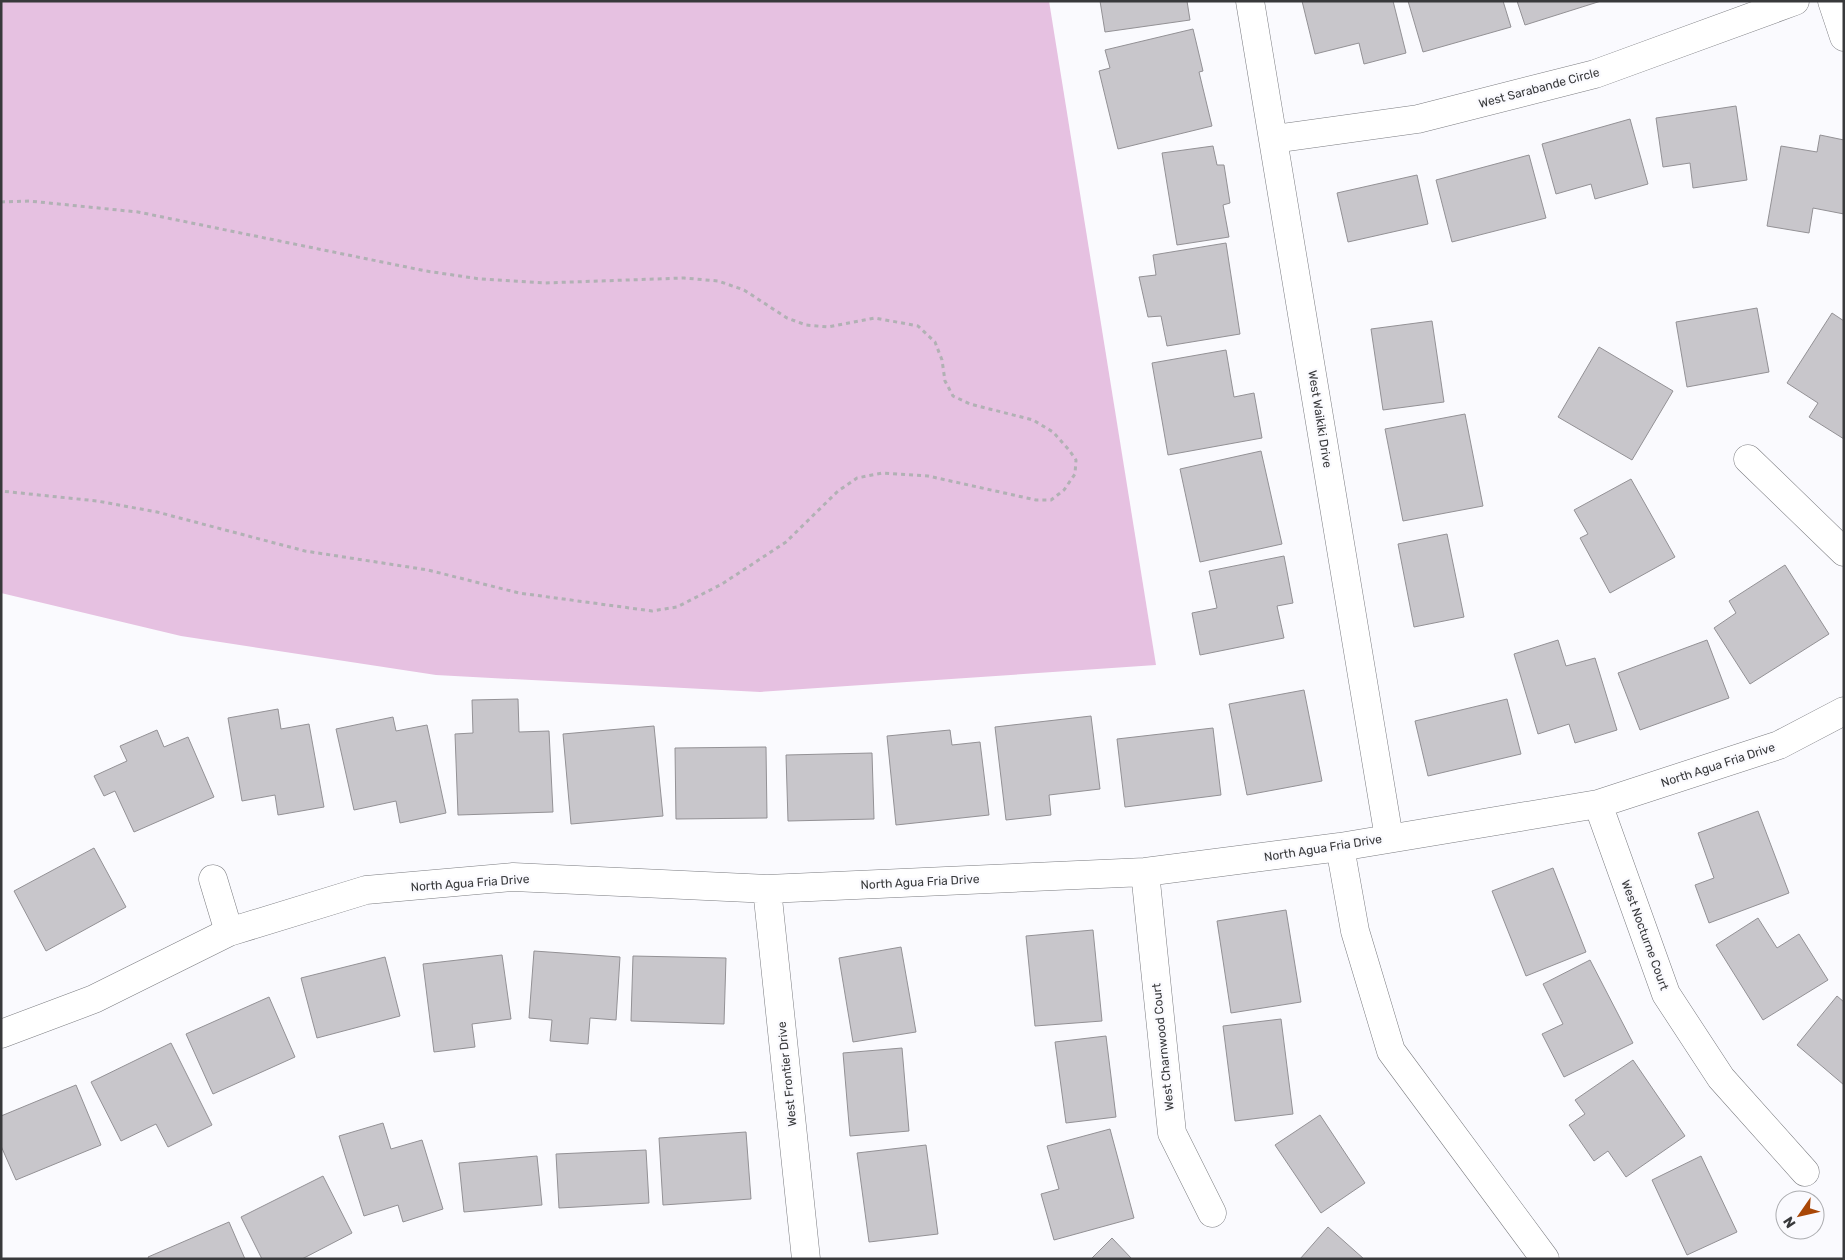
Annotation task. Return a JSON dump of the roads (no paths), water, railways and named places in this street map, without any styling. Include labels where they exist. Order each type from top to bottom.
[{"type":"street","name":"West Waikiki Drive","points":[[1250,1],[1389,838]]},
{"type":"street","name":"West Sarabande Circle","points":[[1274,139],[1418,119],[1595,74],[1795,1]]},
{"type":"street","points":[[1832,1],[1844,37]]},
{"type":"street","points":[[1748,459],[1844,552]]},
{"type":"street","name":"North Agua Fria Drive","points":[[1,1034],[94,999],[230,932],[366,890],[513,877],[767,889],[1145,872],[1340,847],[1598,804],[1779,745],[1844,711]]},
{"type":"street","name":"West Nocturne Court","points":[[1598,804],[1666,994],[1721,1078],[1805,1172]]},
{"type":"street","points":[[1340,847],[1354,931],[1391,1051],[1545,1259]]},
{"type":"street","name":"West Charnwood Court","points":[[1145,872],[1172,1132],[1212,1213]]},
{"type":"street","points":[[213,879],[230,932]]},
{"type":"street","name":"West Frontier Drive","points":[[767,889],[806,1259]]}]
